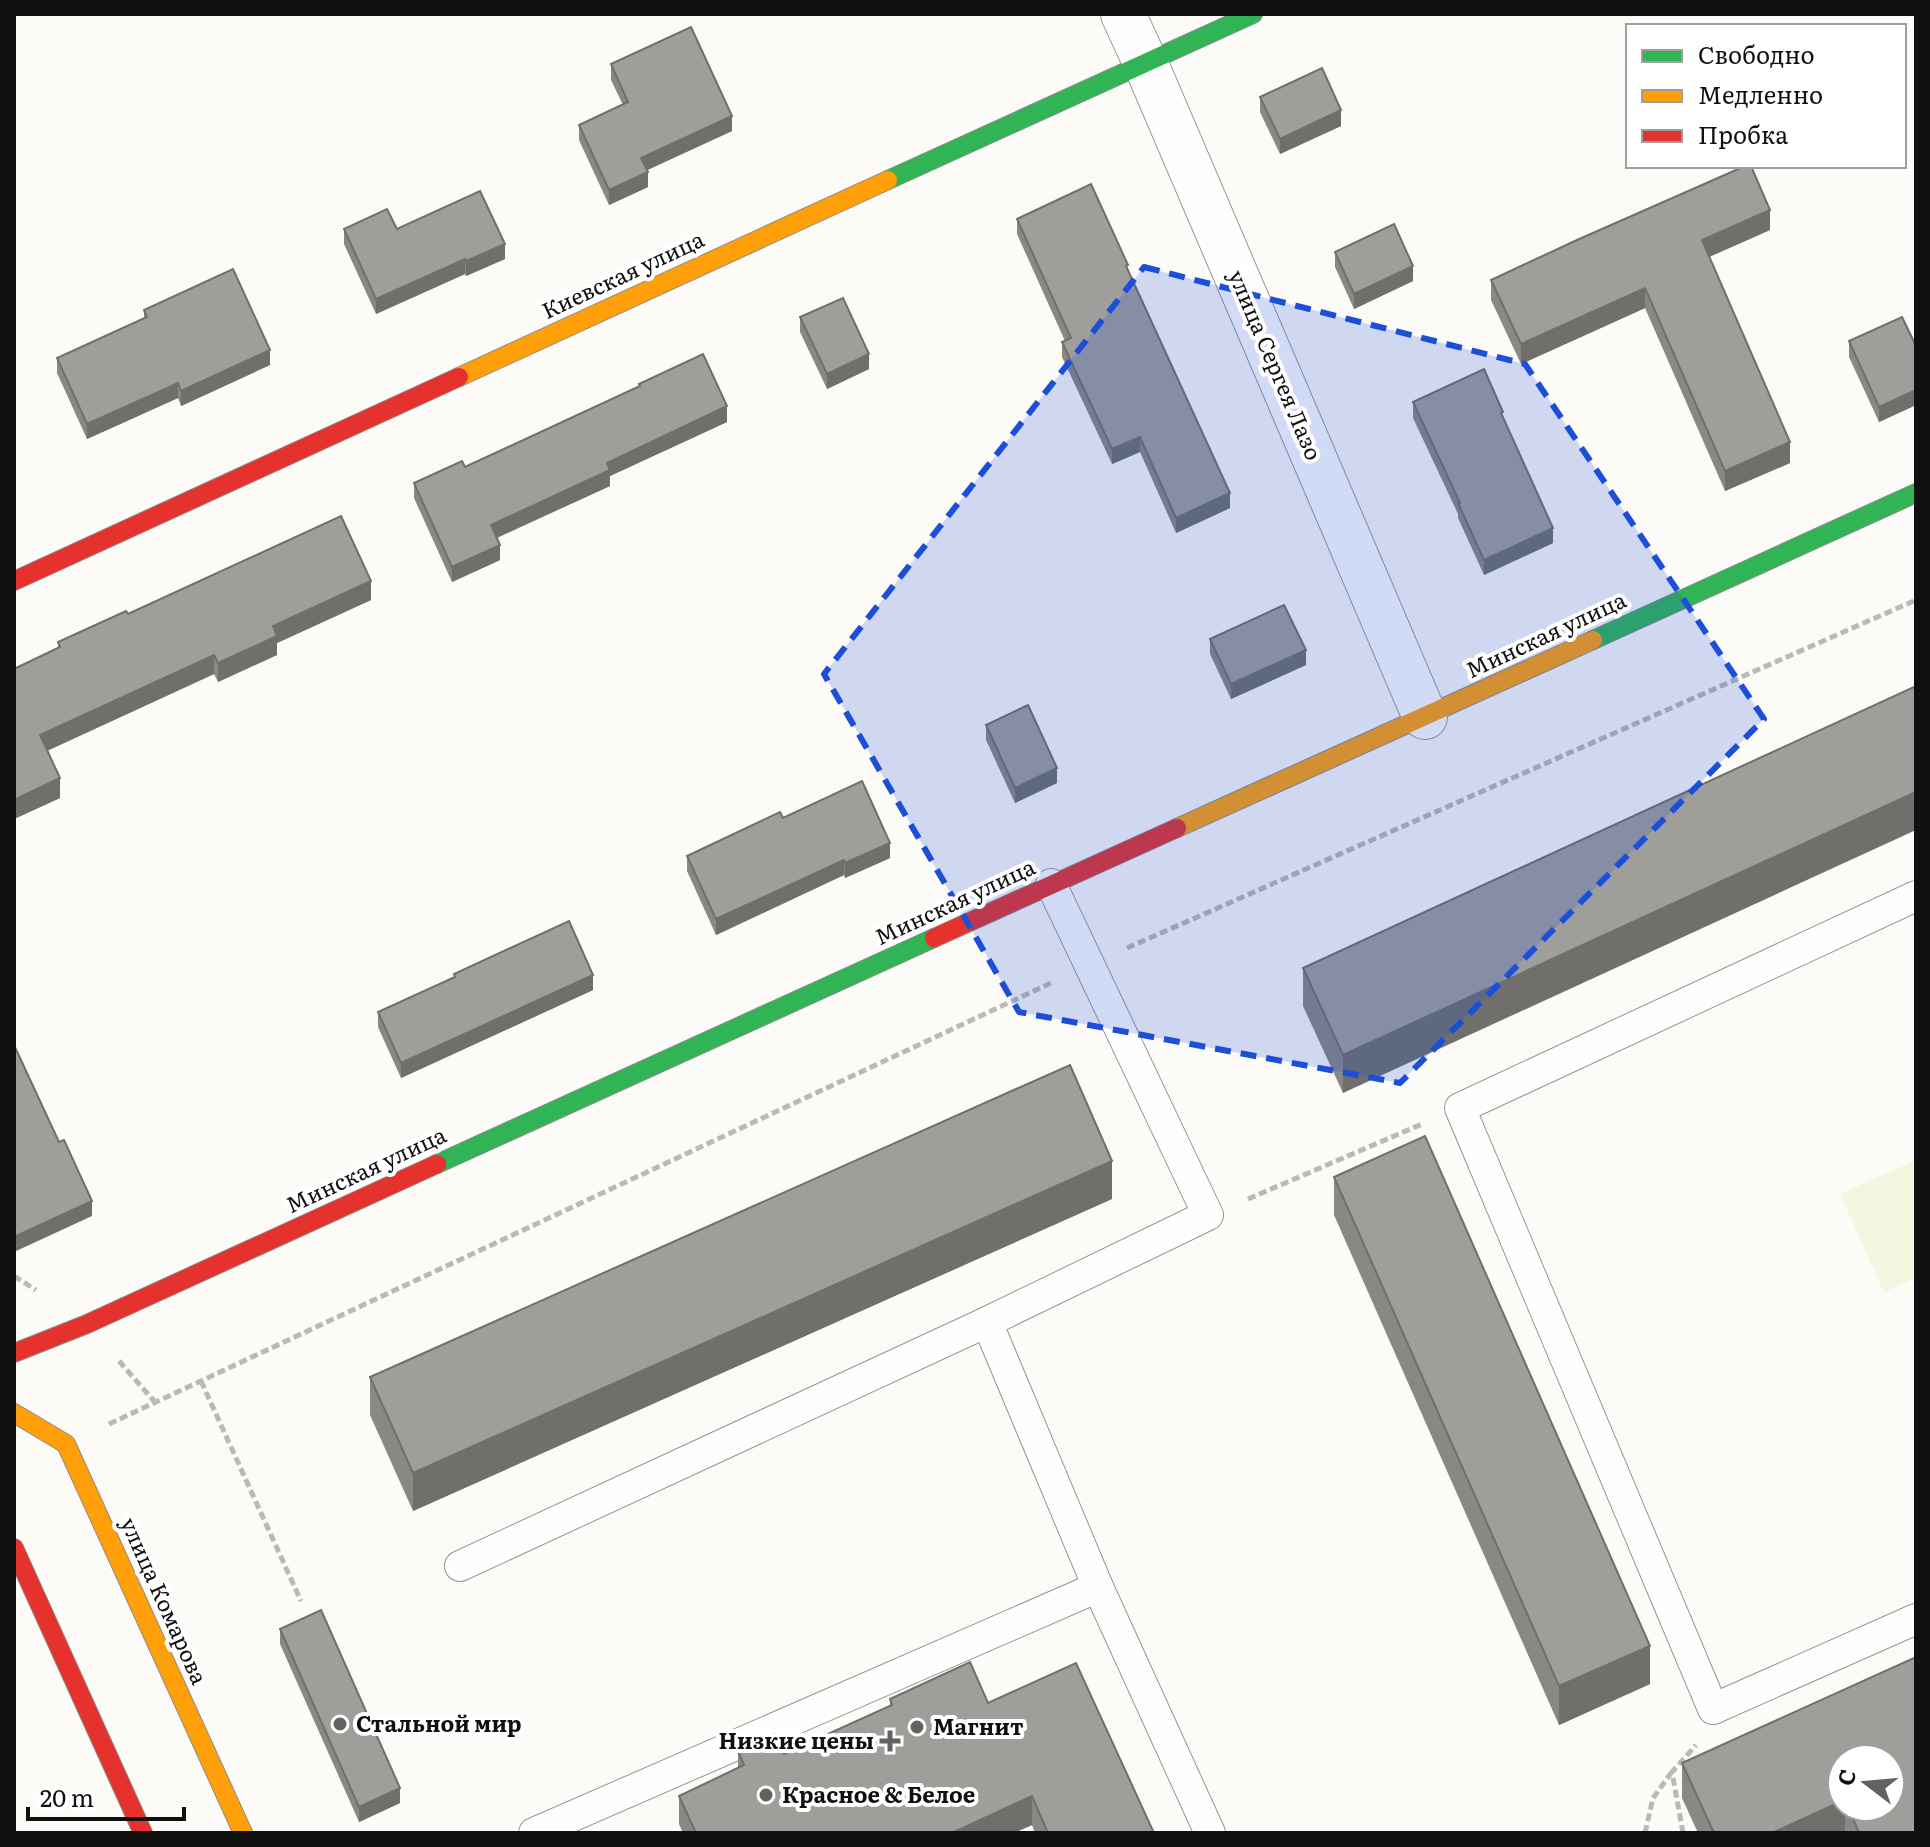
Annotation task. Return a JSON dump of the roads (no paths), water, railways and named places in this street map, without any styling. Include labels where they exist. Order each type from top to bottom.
[{"type":"main road","name":"Киевская улица","points":[[14,581],[1253,14]]},
{"type":"main road","name":"Минская улица","points":[[14,1353],[87,1324],[1916,493]]},
{"type":"main road","name":"улица Комарова","points":[[14,1413],[66,1444],[243,1833]]},
{"type":"main road","points":[[14,1548],[143,1833]]},
{"type":"street","name":"улица Сергея Лазо","points":[[1123,14],[1425,717]]},
{"type":"lane","points":[[460,1566],[987,1322],[1208,1215],[1051,884]]},
{"type":"lane","points":[[1916,896],[1460,1108],[1713,1709],[1916,1619]]},
{"type":"lane","points":[[987,1322],[1098,1587],[1210,1833]]},
{"type":"lane","points":[[534,1833],[1098,1587]]},
{"type":"place","name":"Стальной мир","points":[[340,1724]]},
{"type":"place","name":"Магнит","points":[[917,1727]]},
{"type":"place","name":"Низкие цены","points":[[890,1741]]},
{"type":"place","name":"Красное & Белое","points":[[766,1795]]}]
